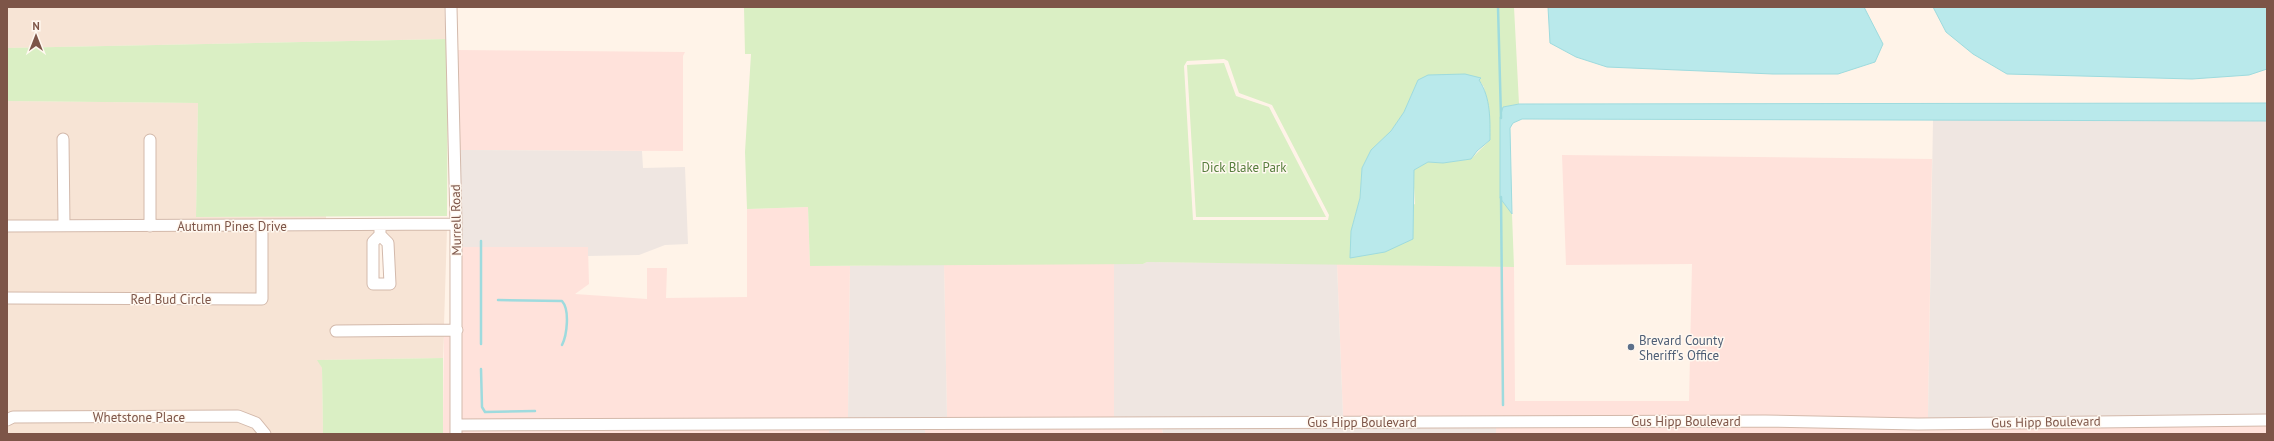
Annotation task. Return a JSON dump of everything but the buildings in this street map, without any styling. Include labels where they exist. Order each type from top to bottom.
[{"type":"street","name":"Murrell Road","points":[[451,7],[456,224],[456,429]]},
{"type":"street","points":[[63,139],[64,226]]},
{"type":"street","points":[[150,140],[150,226]]},
{"type":"street","name":"Autumn Pines Drive","points":[[7,226],[262,226],[380,230],[456,224]]},
{"type":"street","name":"Red Bud Circle","points":[[7,298],[262,299],[262,226]]},
{"type":"street","points":[[336,331],[457,330]]},
{"type":"street","name":"Whetstone Place","points":[[7,420],[13,417],[238,416],[256,423],[265,434]]},
{"type":"street","name":"Gus Hipp Boulevard","points":[[456,429],[1751,421],[1918,424],[2267,420]]},
{"type":"shaded area","points":[[7,7],[444,7],[446,39],[7,48]]},
{"type":"shaded area","points":[[457,50],[685,52],[683,56],[683,151],[459,150]]},
{"type":"shaded area","points":[[7,101],[198,103],[196,217],[326,216],[326,220],[154,221],[154,135],[146,135],[146,221],[68,221],[67,134],[58,135],[59,221],[7,221]]},
{"type":"shaded area","points":[[1933,120],[2267,121],[2267,415],[1928,418]]},
{"type":"shaded area","points":[[459,150],[642,151],[643,168],[685,167],[688,244],[665,245],[639,255],[588,256],[588,247],[461,247]]},
{"type":"shaded area","points":[[1562,155],[1932,159],[1928,418],[1343,417],[1337,264],[1514,267],[1515,401],[1689,401],[1692,264],[1566,265]]},
{"type":"shaded area","points":[[808,207],[810,266],[850,266],[848,419],[461,420],[461,247],[588,247],[589,284],[575,294],[647,299],[647,268],[667,268],[666,298],[747,297],[747,209]]},
{"type":"shaded area","points":[[447,229],[444,325],[332,327],[332,336],[444,335],[443,358],[318,360],[322,368],[323,434],[7,434],[7,303],[262,304],[267,231],[376,230],[369,284],[390,289],[385,230]]},
{"type":"shaded area","points":[[7,231],[258,231],[258,294],[7,293]]},
{"type":"shaded area","points":[[1147,262],[1337,264],[1343,417],[1114,418],[1114,264],[1143,264]]},
{"type":"shaded area","points":[[944,264],[1114,264],[1114,418],[947,418]]},
{"type":"shaded area","points":[[944,264],[947,418],[848,419],[850,266]]},
{"type":"shaded area","points":[[444,335],[453,335],[452,434],[443,434]]},
{"type":"shaded area","points":[[2267,425],[2267,434],[1496,434],[1496,427]]},
{"type":"shaded area","points":[[1496,427],[1496,434],[1163,434],[1162,428]]},
{"type":"shaded area","points":[[925,428],[1162,428],[1163,434],[925,434]]},
{"type":"shaded area","points":[[925,428],[925,434],[829,434],[829,429]]},
{"type":"shaded area","points":[[829,429],[829,434],[461,434],[460,430]]},
{"type":"green space","points":[[744,7],[1514,7],[1519,104],[1503,107],[1500,198],[1512,214],[1514,267],[1147,262],[1143,264],[810,266],[808,207],[747,209],[745,152],[751,54],[745,54]],"holes":[[[1224,59],[1228,61],[1239,93],[1272,105],[1329,215],[1328,220],[1193,220],[1184,66],[1187,61]],[[1481,78],[1479,80],[1484,87],[1490,140],[1471,159],[1443,163],[1428,162],[1413,170],[1415,204],[1351,231],[1360,198],[1362,168],[1371,150],[1391,131],[1404,112],[1418,80]]]},
{"type":"green space","points":[[448,39],[447,216],[196,217],[198,103],[7,101],[7,48]]},
{"type":"green space","name":"Dick Blake Park","points":[[1224,63],[1236,96],[1269,107],[1326,217],[1196,217],[1187,65]]},
{"type":"green space","points":[[443,358],[443,434],[323,434],[322,368],[317,360]]},
{"type":"water","points":[[1548,7],[1864,7],[1883,44],[1875,62],[1838,74],[1773,74],[1607,67],[1576,57],[1550,43]]},
{"type":"water","points":[[1933,7],[2267,7],[2267,69],[2249,75],[2192,79],[2007,74],[1973,54],[1946,32]]},
{"type":"water","points":[[1465,74],[1481,78],[1479,80],[1488,102],[1490,140],[1477,151],[1471,159],[1443,163],[1428,162],[1414,170],[1413,239],[1385,252],[1350,258],[1351,231],[1360,198],[1362,168],[1371,150],[1391,131],[1404,112],[1418,80],[1428,75]]},
{"type":"water","points":[[2267,103],[2267,121],[1522,119],[1513,123],[1510,128],[1512,214],[1500,198],[1500,118],[1503,107],[1519,104]]},
{"type":"waterway","points":[[1498,7],[1501,118]]},
{"type":"waterway","points":[[1501,197],[1503,405]]},
{"type":"waterway","points":[[481,241],[481,344]]},
{"type":"waterway","points":[[498,300],[562,301],[565,305],[567,316],[564,341],[562,345]]},
{"type":"waterway","points":[[481,369],[482,407],[485,412],[535,411]]},
{"type":"place","name":"Brevard County Sheriff's Office","points":[[1631,347]]}]
